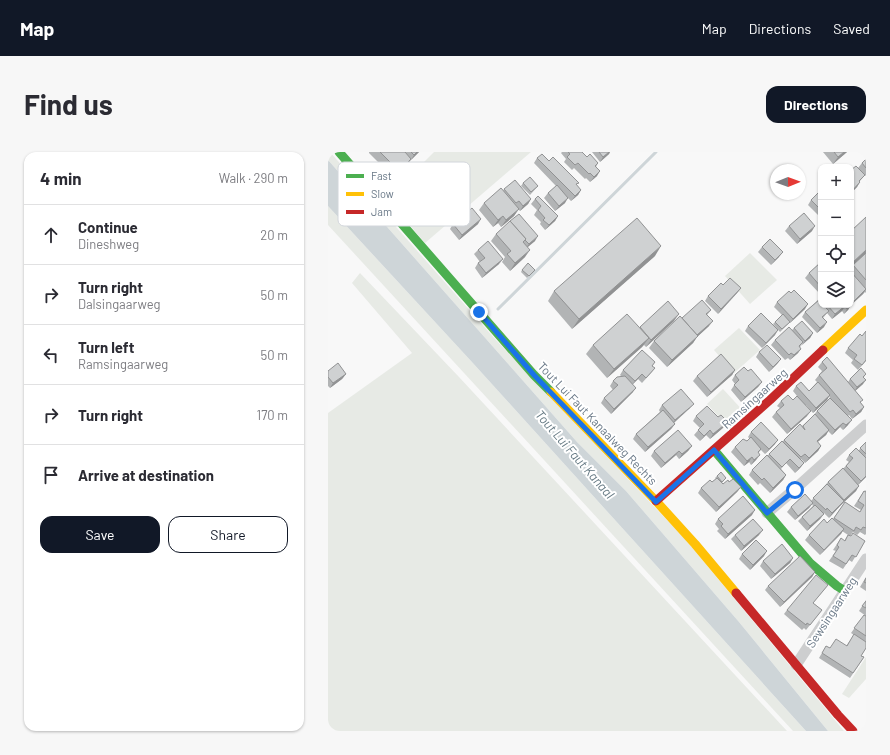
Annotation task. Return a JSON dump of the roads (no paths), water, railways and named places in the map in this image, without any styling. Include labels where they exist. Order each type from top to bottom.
[{"type":"street","name":"Tout Lui Faut Kanaalweg Rechts","points":[[339,152],[348,162]]},
{"type":"street","name":"Tout Lui Faut Kanaalweg Rechts","points":[[404,226],[534,375],[695,544],[838,716],[853,731]]},
{"type":"street","name":"Ramsingaarweg","points":[[656,502],[864,315]]},
{"type":"street","points":[[767,513],[795,490],[866,426]]},
{"type":"street","points":[[714,450],[810,564],[836,586],[845,591]]},
{"type":"street","name":"Sewsingaarweg","points":[[796,665],[866,559]]},
{"type":"water","points":[[328,160],[338,171],[338,217],[328,206]]},
{"type":"water","name":"Tout Lui Faut Kanaal","points":[[346,226],[386,226],[577,442],[626,491],[739,622],[828,731],[806,731],[471,361]]},
{"type":"waterway","points":[[498,309],[656,152]]}]
